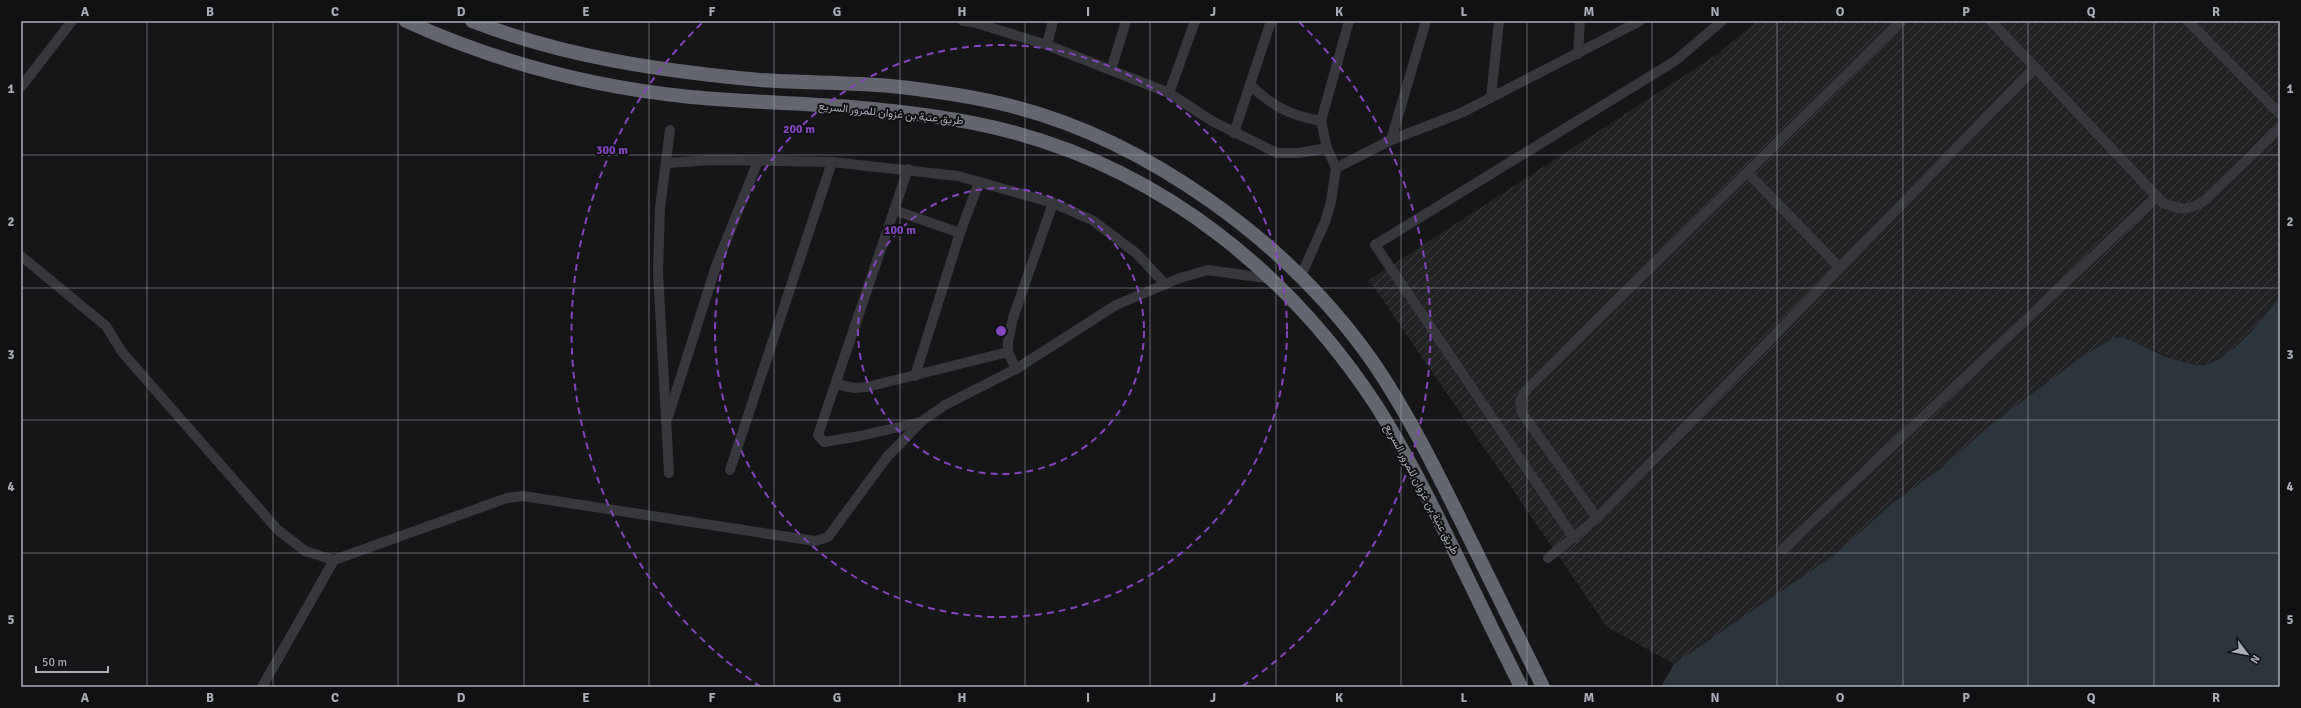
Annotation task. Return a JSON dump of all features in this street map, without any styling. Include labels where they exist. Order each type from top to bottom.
[{"type":"highway","name":"طريق عتبة بن غزوان للمرور السريع","points":[[406,21],[457,43],[502,59],[547,72],[609,85],[686,96],[854,107],[943,117],[989,126],[1035,138],[1103,165],[1159,195],[1232,245],[1272,279],[1304,310],[1358,379],[1393,433],[1421,484],[1521,687]]},
{"type":"highway","name":"طريق عتبة بن غزوان للمرور السريع","points":[[472,21],[546,46],[626,64],[763,80],[849,82],[890,86],[972,98],[1025,110],[1100,138],[1160,168],[1238,222],[1266,245],[1319,297],[1356,339],[1375,365],[1410,422],[1543,687]]},
{"type":"street","points":[[21,87],[72,21]]},
{"type":"street","points":[[970,21],[1047,45],[1169,93],[1234,133],[1277,152],[1299,153],[1327,148]]},
{"type":"street","points":[[1047,45],[1053,21]]},
{"type":"street","points":[[1111,70],[1126,21]]},
{"type":"street","points":[[1169,93],[1195,21]]},
{"type":"street","points":[[1234,133],[1271,21]]},
{"type":"street","points":[[1300,278],[1325,222],[1331,202],[1336,168],[1327,148],[1321,121],[1349,21]]},
{"type":"street","points":[[1391,140],[1426,21]]},
{"type":"street","points":[[1491,98],[1499,21]]},
{"type":"street","points":[[1578,54],[1580,21]]},
{"type":"street","points":[[1336,168],[1391,140],[1460,113],[1640,21]]},
{"type":"street","points":[[1574,538],[1375,245],[1675,61],[1722,21]]},
{"type":"street","points":[[1597,518],[1522,413],[1520,401],[1527,389],[1902,21]]},
{"type":"street","points":[[1991,21],[2163,203],[2178,209],[2193,208],[2204,201],[2280,128]]},
{"type":"street","points":[[2188,21],[2280,114]]},
{"type":"street","points":[[1548,558],[1597,518],[1839,267],[2035,67]]},
{"type":"street","points":[[1250,85],[1279,109],[1297,116],[1321,121]]},
{"type":"street","points":[[669,473],[658,272],[660,208],[667,163],[670,130]]},
{"type":"street","points":[[667,163],[712,160],[832,162],[908,169],[958,176],[1053,203],[1092,220],[1112,233],[1136,253],[1166,284]]},
{"type":"street","points":[[666,425],[716,266],[758,161]]},
{"type":"street","points":[[730,470],[832,162]]},
{"type":"street","points":[[908,169],[818,435],[824,442],[922,421]]},
{"type":"street","points":[[1748,173],[1839,267]]},
{"type":"street","points":[[915,376],[960,233],[979,182]]},
{"type":"street","points":[[1783,549],[2157,196]]},
{"type":"street","points":[[1016,370],[1008,352],[1008,342],[1020,292],[1053,203]]},
{"type":"street","points":[[894,210],[960,233]]},
{"type":"street","points":[[21,256],[106,326],[122,352],[277,530],[305,551],[334,560],[507,498],[523,496],[815,541],[828,537],[887,457],[922,421],[945,405],[1016,370],[1116,305],[1166,284],[1208,270],[1272,279]]},
{"type":"street","points":[[836,384],[854,388],[867,388],[1008,352]]},
{"type":"street","points":[[262,687],[334,560]]},
{"type":"shaded area","points":[[1757,21],[2280,21],[2280,296],[2258,323],[2227,354],[2210,363],[2199,365],[2181,362],[2123,337],[2113,338],[2084,355],[1989,426],[1944,466],[1894,502],[1834,555],[1674,664],[1607,627],[1369,280],[1716,55]]},
{"type":"shaded area","points":[[2280,296],[2280,687],[1661,687],[1674,664],[1834,555],[1894,502],[1944,466],[1989,426],[2084,355],[2113,338],[2123,337],[2178,361],[2198,365],[2209,364],[2232,350],[2244,339],[2265,316]]}]
